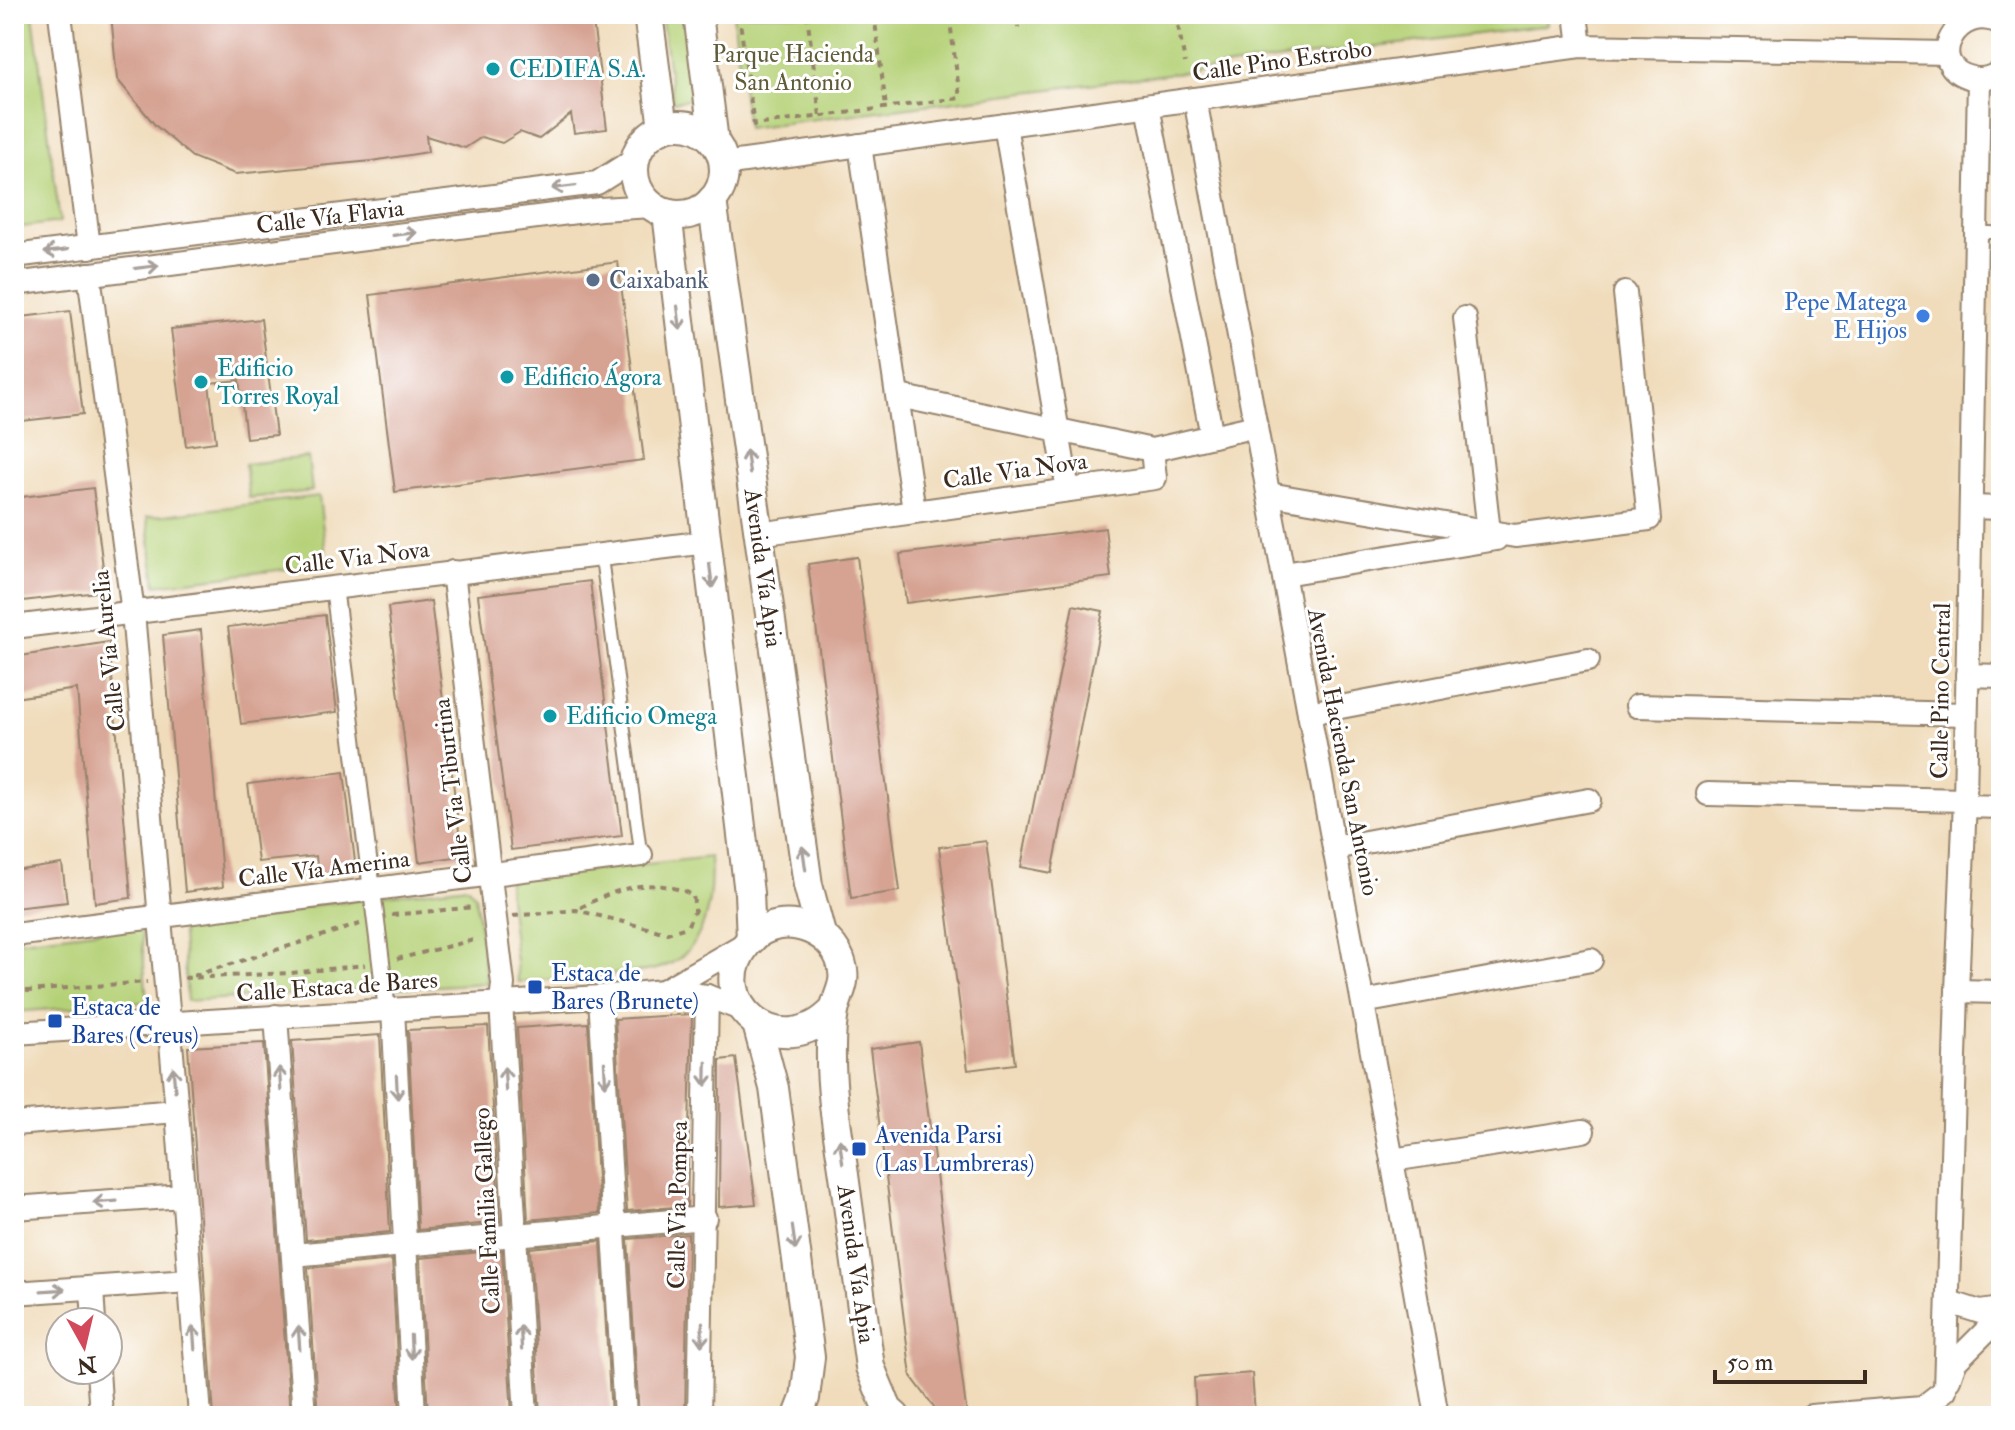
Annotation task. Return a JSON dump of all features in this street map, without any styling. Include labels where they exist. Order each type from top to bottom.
[{"type":"street","points":[[60,14],[89,247]]},
{"type":"street","points":[[648,14],[663,128]]},
{"type":"street","points":[[660,209],[691,213],[712,200],[719,190],[718,153],[698,14]]},
{"type":"street","points":[[1576,14],[1580,46]]},
{"type":"street","points":[[2001,23],[1986,14],[1970,16],[1956,24],[1948,37],[1947,53],[1953,67],[1964,76],[1979,80],[1993,77],[2001,71]]},
{"type":"street","name":"Calle Pino Estrobo","points":[[718,153],[860,145],[1580,46],[1947,53]]},
{"type":"street","name":"Calle Pino Central","points":[[1945,1390],[1965,803],[1979,80]]},
{"type":"street","name":"Avenida Hacienda San Antonio","points":[[1195,99],[1437,1416]]},
{"type":"street","points":[[1148,106],[1212,436]]},
{"type":"street","points":[[718,153],[703,132],[677,125],[663,128],[650,135],[641,146],[635,159],[636,185],[660,209],[707,542],[749,893],[749,941]]},
{"type":"street","points":[[1005,125],[1068,490]]},
{"type":"street","points":[[860,145],[914,511]]},
{"type":"street","name":"Calle Vía Flavia","points":[[14,256],[597,183],[635,159]]},
{"type":"street","name":"Avenida Vía Apia","points":[[712,200],[808,885],[821,934]]},
{"type":"street","name":"Calle Vía Flavia","points":[[14,284],[600,209],[660,209]]},
{"type":"street","name":"Calle Via Aurelia","points":[[89,274],[133,613],[177,1111],[200,1416]]},
{"type":"street","points":[[1284,574],[1515,536],[1649,519],[1625,293]]},
{"type":"street","points":[[1465,318],[1489,532]]},
{"type":"street","points":[[899,396],[1152,450],[1256,426]]},
{"type":"street","name":"Calle Via Nova","points":[[759,534],[1155,478],[1152,450]]},
{"type":"street","points":[[1269,494],[1515,536]]},
{"type":"street","points":[[1971,507],[2001,508]]},
{"type":"street","name":"Calle Via Nova","points":[[14,627],[707,542]]},
{"type":"street","name":"Calle Via Tiburtina","points":[[453,572],[503,984],[501,1002]]},
{"type":"street","points":[[334,587],[371,889],[390,1010],[414,1416]]},
{"type":"street","points":[[1309,713],[1588,660]]},
{"type":"street","points":[[1967,675],[2001,676]]},
{"type":"street","points":[[1637,706],[1966,714]]},
{"type":"street","points":[[1708,794],[1965,803],[2001,807]]},
{"type":"street","points":[[1334,848],[1589,800]]},
{"type":"street","name":"Calle Vía Amerina","points":[[14,935],[641,855]]},
{"type":"street","points":[[750,1017],[773,1031],[798,1032],[822,1022],[834,1010],[841,994],[842,970],[833,946],[821,934],[807,927],[791,924],[775,926],[749,941],[738,958],[734,975],[736,993],[750,1017],[774,1088],[810,1357],[805,1398],[798,1416]]},
{"type":"street","name":"Calle Estaca de Bares","points":[[663,991],[749,941]]},
{"type":"street","points":[[1363,1002],[1591,960]]},
{"type":"street","name":"Calle Estaca de Bares","points":[[14,1033],[663,991],[707,996],[750,1017]]},
{"type":"street","points":[[1957,991],[2001,992]]},
{"type":"street","name":"Calle Via Pompea","points":[[699,1416],[707,996]]},
{"type":"street","points":[[600,997],[625,1416]]},
{"type":"street","name":"Calle Familia Gallego","points":[[501,1002],[526,1416]]},
{"type":"street","name":"Avenida Vía Apia","points":[[834,1010],[831,1082],[870,1367],[888,1410],[895,1416]]},
{"type":"street","points":[[276,1016],[304,1416]]},
{"type":"street","points":[[14,1124],[177,1111]]},
{"type":"street","points":[[1392,1160],[1583,1131]]},
{"type":"street","points":[[14,1208],[183,1196]]},
{"type":"street","points":[[293,1255],[705,1218]]},
{"type":"street","points":[[14,1293],[189,1281]]},
{"type":"street","points":[[92,1288],[93,1306]]},
{"type":"street","points":[[1949,1302],[1980,1312],[2001,1309]]},
{"type":"street","points":[[1811,1416],[1923,1407],[1945,1390],[1955,1362],[2001,1316]]},
{"type":"street","points":[[99,1386],[101,1416]]},
{"type":"lane","points":[[1977,232],[2001,233]]},
{"type":"lane","points":[[601,554],[641,855]]},
{"type":"path","points":[[739,14],[754,125],[960,98],[949,14]]},
{"type":"path","points":[[807,14],[820,116]]},
{"type":"path","points":[[874,14],[886,107]]},
{"type":"path","points":[[1016,14],[1018,28]]},
{"type":"path","points":[[1176,14],[1185,63]]},
{"type":"path","points":[[495,919],[381,963],[291,973],[186,978],[395,914],[495,919],[576,910],[667,933],[687,927],[695,910],[693,895],[675,886],[651,885],[611,892],[576,910]]},
{"type":"path","points":[[14,992],[145,982]]},
{"type":"green space","points":[[14,14],[33,14],[60,222],[14,228]]},
{"type":"green space","points":[[661,14],[684,14],[695,99],[673,102]]},
{"type":"green space","name":"Parque Hacienda San Antonio","points":[[733,14],[1547,14],[1548,25],[747,128]]},
{"type":"green space","points":[[308,457],[312,491],[249,498],[245,464]]},
{"type":"green space","points":[[319,496],[327,564],[156,585],[147,517]]},
{"type":"green space","points":[[710,857],[709,901],[701,930],[694,943],[672,963],[639,972],[518,982],[508,887],[510,879]]},
{"type":"green space","points":[[467,886],[475,895],[487,983],[187,1001],[181,922]]},
{"type":"green space","points":[[141,925],[147,1002],[14,1012],[14,941]]},
{"type":"building","points":[[111,14],[592,14],[607,129],[574,133],[571,114],[539,139],[520,132],[502,143],[482,137],[465,148],[426,136],[428,152],[372,161],[235,174],[192,157],[155,125],[117,79]]},
{"type":"building","name":"Edificio Ágora","points":[[618,262],[644,460],[395,492],[370,295]]},
{"type":"building","points":[[70,311],[83,414],[14,422],[14,318]]},
{"type":"building","name":"Edificio Torres Royal","points":[[261,319],[276,435],[246,438],[239,380],[209,383],[216,442],[186,446],[171,329]]},
{"type":"building","points":[[93,488],[106,591],[14,602],[14,498]]},
{"type":"building","points":[[1105,528],[1111,577],[906,603],[900,554]]},
{"type":"building","points":[[857,557],[900,891],[851,898],[808,564]]},
{"type":"building","name":"Edificio Omega","points":[[590,581],[622,836],[511,850],[478,595]]},
{"type":"building","points":[[431,601],[462,856],[419,862],[388,607]]},
{"type":"building","points":[[1073,605],[1103,611],[1052,873],[1021,867]]},
{"type":"building","points":[[325,615],[337,712],[241,724],[228,627]]},
{"type":"building","points":[[201,630],[223,887],[185,892],[163,635]]},
{"type":"building","points":[[109,642],[131,898],[95,903],[77,689],[14,698],[14,657]]},
{"type":"building","points":[[344,772],[356,870],[318,875],[316,856],[258,862],[248,784]]},
{"type":"building","points":[[986,841],[1015,1064],[968,1070],[939,847]]},
{"type":"building","points":[[62,864],[67,902],[14,908],[14,871]]},
{"type":"building","points":[[692,1014],[687,1206],[627,1211],[615,1019]]},
{"type":"building","points":[[588,1023],[599,1213],[528,1220],[517,1028]]},
{"type":"building","points":[[488,1026],[500,1222],[418,1230],[408,1030]]},
{"type":"building","points":[[380,1035],[390,1232],[306,1240],[292,1041]]},
{"type":"building","points":[[919,1042],[967,1416],[941,1416],[911,1376],[870,1049]]},
{"type":"building","points":[[264,1043],[290,1416],[214,1416],[188,1047]]},
{"type":"building","points":[[736,1058],[756,1204],[719,1207],[720,1060]]},
{"type":"building","points":[[688,1234],[685,1416],[639,1416],[628,1239]]},
{"type":"building","points":[[601,1241],[611,1416],[540,1416],[530,1248]]},
{"type":"building","points":[[502,1250],[512,1416],[428,1416],[420,1258]]},
{"type":"building","points":[[392,1260],[400,1416],[318,1416],[308,1268]]},
{"type":"building","points":[[1252,1373],[1255,1414],[1196,1416],[1194,1378]]},
{"type":"place","name":"CEDIFA S.A.","points":[[493,69]]},
{"type":"place","name":"Caixabank","points":[[593,280]]},
{"type":"place","name":"Pepe Matega E Hijos","points":[[1923,316]]},
{"type":"place","name":"Edificio Ágora","points":[[507,377]]},
{"type":"place","name":"Edificio Torres Royal","points":[[201,382]]},
{"type":"place","name":"Edificio Omega","points":[[550,716]]},
{"type":"place","name":"Estaca de Bares (Brunete)","points":[[535,987]]},
{"type":"place","name":"Estaca de Bares (Creus)","points":[[55,1021]]},
{"type":"place","name":"Avenida Parsi (Las Lumbreras)","points":[[859,1149]]}]
